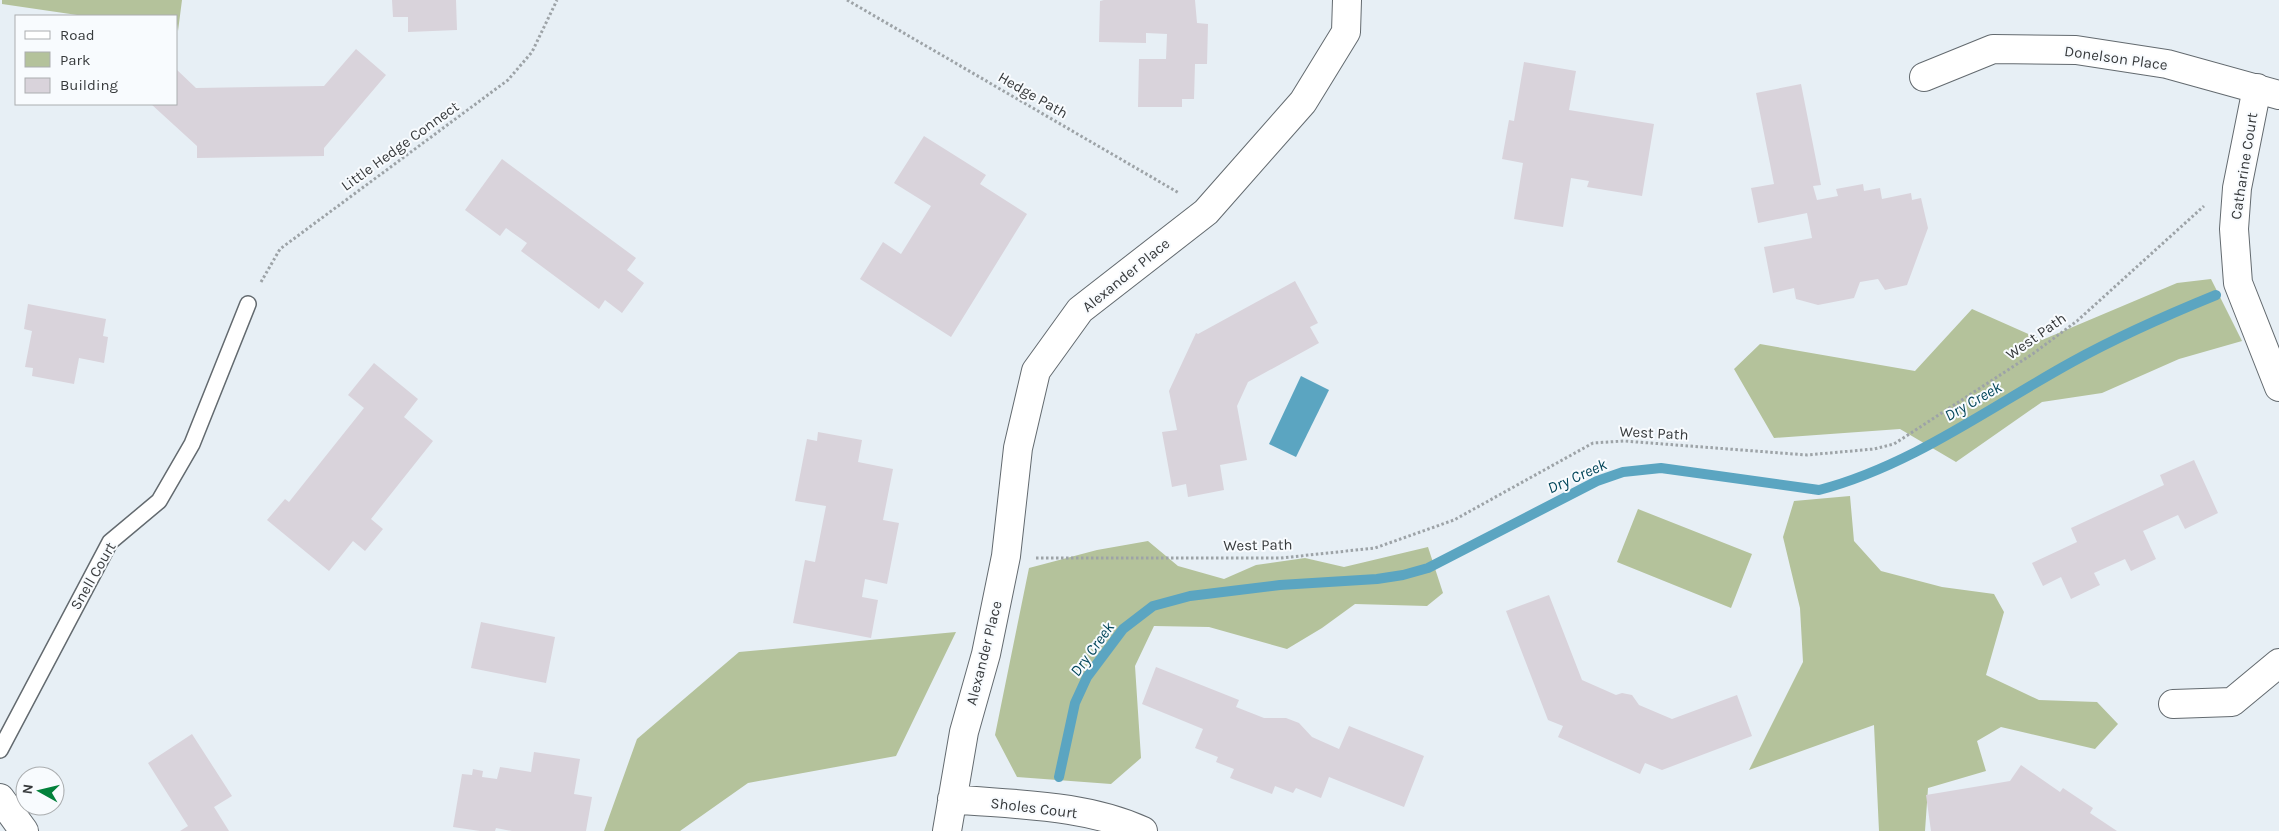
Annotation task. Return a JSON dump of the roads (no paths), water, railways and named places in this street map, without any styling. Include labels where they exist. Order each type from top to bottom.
[{"type":"street","name":"Alexander Place","points":[[947,831],[964,732],[986,654],[1006,556],[1018,448],[1036,371],[1080,310],[1206,212],[1303,102],[1346,32],[1347,0]]},
{"type":"street","name":"Donelson Place","points":[[1924,77],[1993,49],[2076,50],[2167,64],[2268,91]]},
{"type":"street","name":"Catharine Court","points":[[2268,91],[2237,188],[2234,229],[2238,283],[2279,387]]},
{"type":"street","points":[[2173,704],[2232,702],[2279,663]]},
{"type":"street","points":[[0,798],[24,831]]},
{"type":"street","name":"Sholes Court","points":[[952,799],[1066,809],[1129,825],[1142,831]]},
{"type":"lane","name":"Snell Court","points":[[0,750],[110,542],[159,501],[192,444],[248,304]]},
{"type":"water","points":[[1301,376],[1329,390],[1296,457],[1269,444]]},
{"type":"waterway","name":"Dry Creek","points":[[1059,777],[1075,703],[1087,677],[1123,629],[1153,606],[1190,596],[1280,585],[1377,579],[1403,575],[1428,568],[1597,481],[1623,472],[1661,468],[1819,490],[1853,479],[1918,451],[2090,352],[2143,326],[2216,295]]}]
